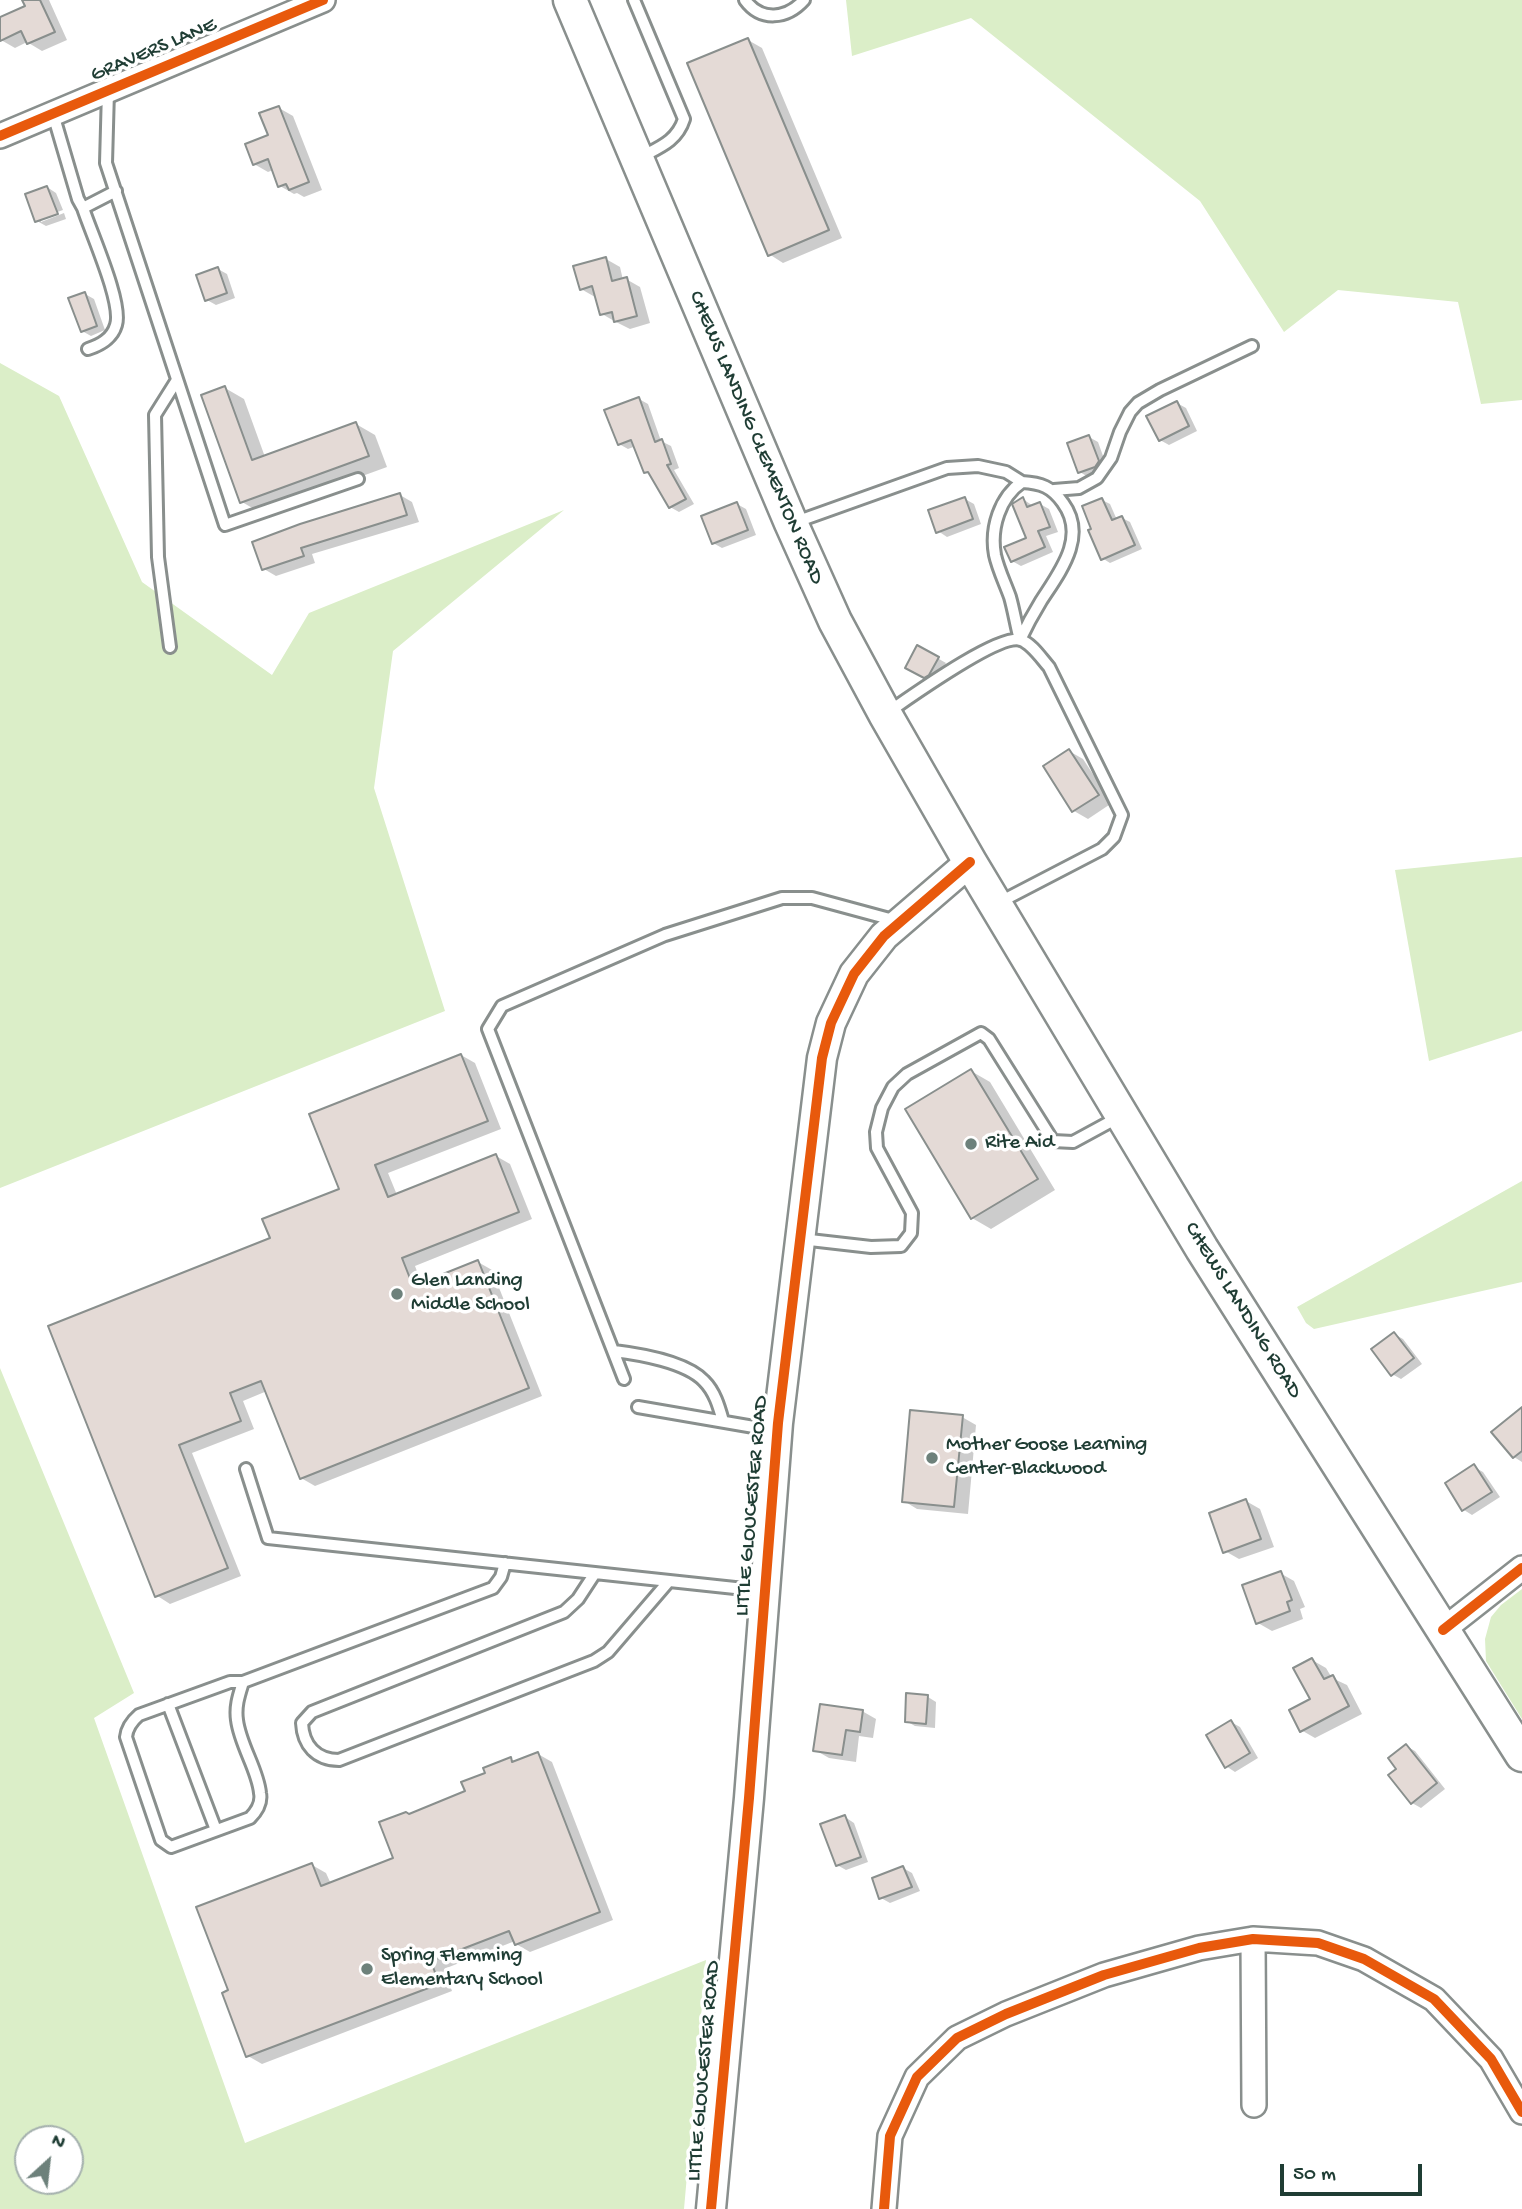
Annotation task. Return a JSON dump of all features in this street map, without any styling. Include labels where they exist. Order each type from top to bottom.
[{"type":"main road","name":"CHEWS LANDING CLEMENTON ROAD","points":[[569,0],[835,621],[970,862]]},
{"type":"main road","name":"CHEWS LANDING ROAD","points":[[970,862],[1202,1249],[1522,1755]]},
{"type":"street","name":"GRAVERS LANE","points":[[0,136],[323,0]]},
{"type":"street","name":"LITTLE GLOUCESTER ROAD","points":[[712,2209],[749,1798],[778,1431],[822,1058],[831,1023],[854,974],[884,936],[970,862]]},
{"type":"street","points":[[1443,1630],[1522,1568]]},
{"type":"street","points":[[1253,1939],[1254,2105]]},
{"type":"street","points":[[884,2209],[890,2136],[918,2077],[957,2038],[1104,1975],[1199,1948],[1253,1939],[1318,1943],[1364,1959],[1434,1999],[1491,2059],[1522,2112]]},
{"type":"lane","points":[[634,0],[684,119],[680,132],[661,147],[637,159]]},
{"type":"lane","points":[[745,0],[756,11],[777,16],[788,14],[804,0]]},
{"type":"lane","points":[[107,92],[106,163],[225,525],[358,479]]},
{"type":"lane","points":[[53,114],[78,199],[116,301],[117,323],[111,334],[101,345],[88,349]]},
{"type":"lane","points":[[83,208],[116,191]]},
{"type":"lane","points":[[1054,490],[1079,488],[1097,478],[1111,458],[1130,412],[1138,403],[1252,346]]},
{"type":"lane","points":[[170,647],[158,557],[155,415],[177,380]]},
{"type":"lane","points":[[791,523],[947,468],[978,466],[1006,472],[1022,482],[1037,482],[1054,490],[1066,506],[1072,526],[1071,546],[1067,559],[1020,640]]},
{"type":"lane","points":[[1020,640],[995,555],[994,538],[1003,502],[1012,489],[1022,482]]},
{"type":"lane","points":[[885,714],[1001,642],[1020,640],[1030,646],[1049,667],[1122,815],[1114,837],[1102,849],[996,905]]},
{"type":"lane","points":[[624,1379],[488,1029],[502,1006],[665,935],[782,898],[813,898],[900,922]]},
{"type":"lane","points":[[801,1239],[871,1247],[901,1246],[911,1233],[912,1213],[877,1148],[876,1132],[882,1108],[893,1087],[907,1074],[981,1033],[989,1039],[1054,1141],[1073,1142],[1122,1115]]},
{"type":"lane","points":[[614,1352],[651,1358],[692,1371],[712,1391],[723,1421]]},
{"type":"lane","points":[[638,1407],[778,1431]]},
{"type":"lane","points":[[246,1469],[268,1538],[765,1591]]},
{"type":"lane","points":[[243,1682],[236,1705],[237,1720],[261,1792],[255,1813],[250,1818],[171,1847],[162,1840],[126,1737],[127,1728],[139,1715],[230,1682],[243,1682],[493,1588],[501,1577],[505,1563]]},
{"type":"lane","points":[[595,1573],[579,1599],[564,1612],[312,1712],[302,1723],[302,1732],[312,1751],[328,1760],[339,1760],[594,1661],[608,1652],[669,1581]]},
{"type":"lane","points":[[168,1704],[216,1830]]},
{"type":"green space","points":[[846,0],[1522,0],[1522,400],[1481,404],[1458,302],[1338,290],[1284,332],[1200,201],[971,18],[852,56]]},
{"type":"green space","points":[[0,363],[59,396],[142,582],[272,675],[309,613],[564,510],[393,651],[374,788],[445,1011],[0,1188]]},
{"type":"green space","points":[[1522,857],[1522,1031],[1429,1061],[1395,870]]},
{"type":"green space","points":[[1522,1181],[1522,1282],[1314,1329],[1306,1323],[1297,1307]]},
{"type":"green space","points":[[0,1368],[134,1693],[94,1718],[245,2143],[706,1960],[684,2209],[0,2209]]},
{"type":"green space","points":[[1522,1589],[1522,1719],[1486,1661],[1485,1639],[1491,1617],[1501,1605]]},
{"type":"building","points":[[22,0],[40,0],[55,32],[27,44],[21,31],[0,41],[0,17],[25,6]]},
{"type":"building","points":[[748,38],[829,230],[768,256],[687,63]]},
{"type":"building","points":[[279,106],[309,182],[289,190],[286,184],[278,187],[268,159],[253,165],[245,144],[268,135],[259,113]]},
{"type":"building","points":[[47,186],[58,214],[35,222],[25,194]]},
{"type":"building","points":[[606,257],[612,281],[627,277],[637,316],[614,322],[612,312],[600,315],[592,286],[580,290],[573,266]]},
{"type":"building","points":[[218,267],[227,293],[205,301],[196,275]]},
{"type":"building","points":[[85,292],[97,326],[81,332],[68,298]]},
{"type":"building","points":[[225,386],[252,460],[356,422],[369,456],[240,503],[201,395]]},
{"type":"building","points":[[639,397],[655,442],[662,439],[671,464],[667,465],[686,499],[669,508],[648,472],[644,473],[631,440],[618,445],[604,410]]},
{"type":"building","points":[[1177,401],[1189,426],[1159,441],[1146,416]]},
{"type":"building","points":[[1089,435],[1099,461],[1095,467],[1078,473],[1067,443]]},
{"type":"building","points":[[400,493],[407,515],[301,548],[304,556],[262,570],[252,542]]},
{"type":"building","points":[[965,497],[973,519],[936,533],[928,510]]},
{"type":"building","points":[[1023,497],[1027,507],[1040,502],[1050,527],[1038,531],[1045,547],[1011,562],[1004,547],[1026,538],[1012,504]]},
{"type":"building","points":[[1102,498],[1112,520],[1122,516],[1135,545],[1101,560],[1088,530],[1091,529],[1082,506]]},
{"type":"building","points":[[737,502],[748,530],[712,544],[701,516]]},
{"type":"building","points":[[917,645],[939,657],[929,675],[924,678],[905,668]]},
{"type":"building","points":[[1069,749],[1099,795],[1072,812],[1043,766]]},
{"type":"building","points":[[461,1054],[488,1121],[375,1165],[388,1197],[496,1154],[519,1212],[402,1258],[413,1286],[478,1260],[529,1388],[300,1479],[261,1381],[230,1393],[241,1421],[179,1445],[228,1568],[155,1597],[48,1326],[270,1238],[262,1219],[339,1189],[309,1114]]},
{"type":"building","name":"Rite Aid","points":[[971,1069],[1038,1179],[971,1219],[905,1109]]},
{"type":"building","points":[[1394,1332],[1414,1358],[1391,1376],[1371,1349]]},
{"type":"building","points":[[1522,1407],[1522,1451],[1513,1458],[1491,1432]]},
{"type":"building","name":"Mother Goose Learning Center-Blackwood","points":[[910,1410],[963,1415],[954,1507],[902,1502]]},
{"type":"building","points":[[1474,1464],[1492,1492],[1462,1511],[1445,1483]]},
{"type":"building","points":[[1246,1499],[1261,1539],[1223,1553],[1209,1513]]},
{"type":"building","points":[[1281,1571],[1292,1600],[1287,1602],[1290,1611],[1256,1624],[1242,1585]]},
{"type":"building","points":[[1312,1658],[1324,1679],[1333,1675],[1349,1706],[1300,1732],[1289,1710],[1310,1699],[1293,1668]]},
{"type":"building","points":[[906,1693],[928,1695],[926,1724],[905,1722]]},
{"type":"building","points":[[820,1704],[863,1710],[860,1732],[846,1730],[842,1755],[813,1751]]},
{"type":"building","points":[[1231,1720],[1250,1753],[1225,1768],[1206,1735]]},
{"type":"building","points":[[1406,1744],[1437,1783],[1411,1804],[1388,1775],[1396,1769],[1388,1758]]},
{"type":"building","points":[[538,1752],[600,1912],[515,1945],[509,1931],[431,1961],[439,1984],[246,2057],[222,1993],[228,1990],[196,1907],[312,1863],[321,1886],[393,1858],[379,1822],[406,1812],[409,1814],[465,1791],[461,1782],[485,1773],[483,1768],[511,1757],[512,1762]]},
{"type":"building","points":[[845,1815],[861,1857],[836,1866],[820,1824]]},
{"type":"building","points":[[903,1866],[912,1887],[879,1899],[872,1878]]},
{"type":"cycle path","points":[[0,136],[323,0]]},
{"type":"cycle path","points":[[711,2209],[749,1798],[778,1423],[822,1058],[831,1023],[854,974],[884,936],[970,862]]},
{"type":"cycle path","points":[[1443,1630],[1522,1568]]},
{"type":"cycle path","points":[[884,2209],[890,2136],[917,2077],[957,2038],[1006,2014],[1104,1975],[1199,1948],[1253,1939],[1318,1943],[1364,1959],[1434,1999],[1491,2059],[1522,2112]]},
{"type":"place","name":"Rite Aid","points":[[971,1144]]},
{"type":"place","name":"Glen Landing Middle School","points":[[397,1294]]},
{"type":"place","name":"Mother Goose Learning Center-Blackwood","points":[[932,1458]]},
{"type":"place","name":"Spring Flemming Elementary School","points":[[367,1969]]}]
